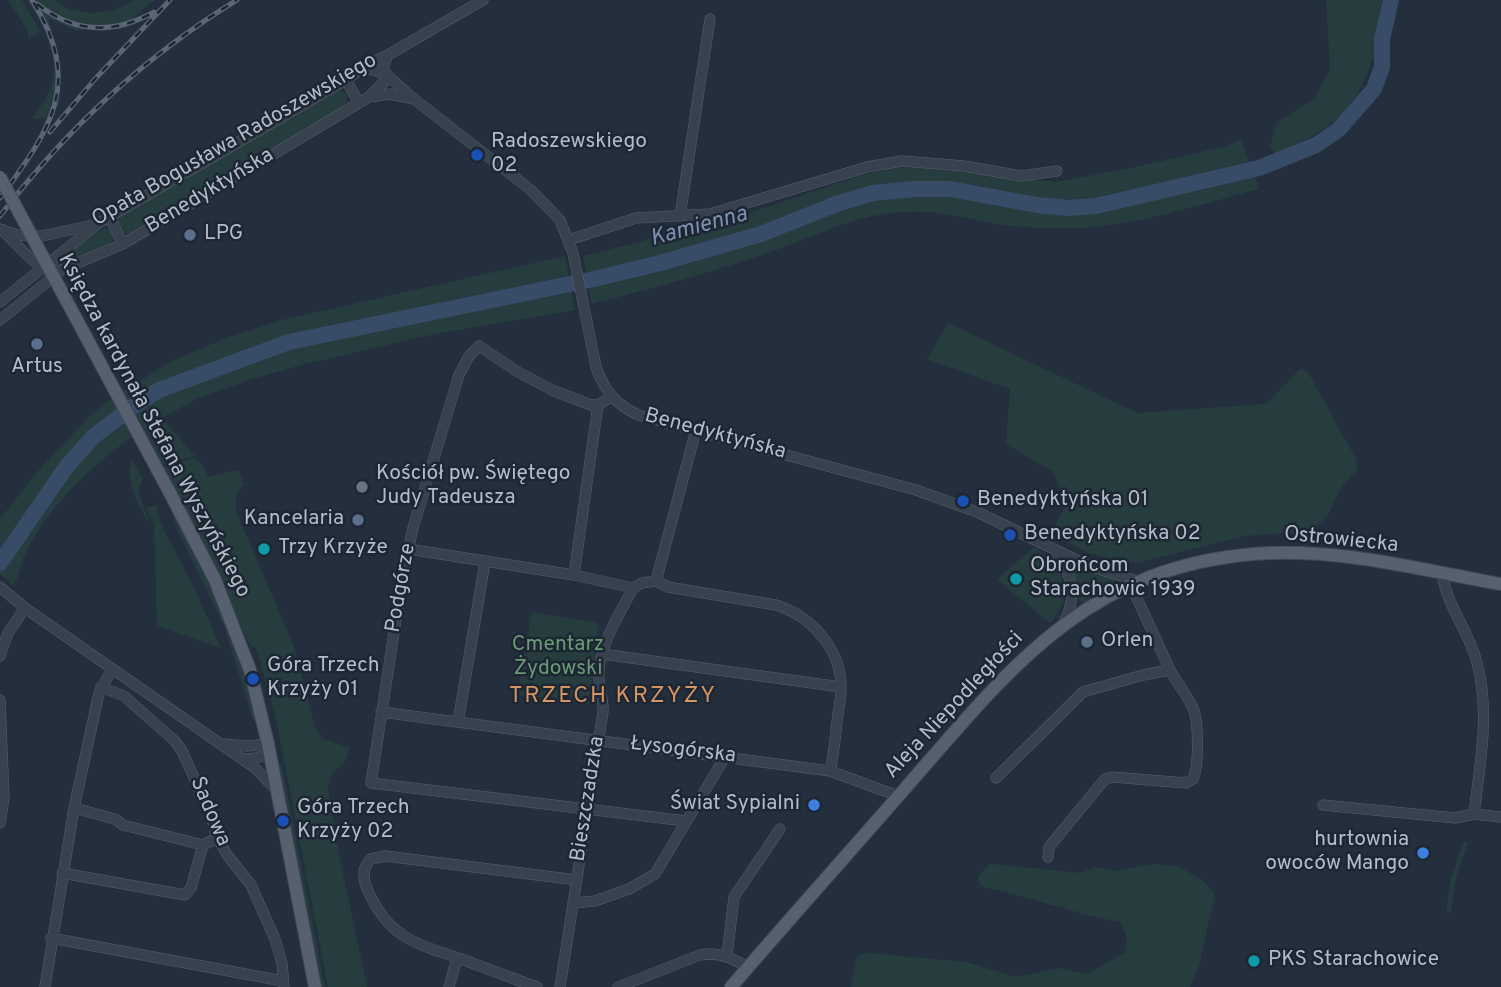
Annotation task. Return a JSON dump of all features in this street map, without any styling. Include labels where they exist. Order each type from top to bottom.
[{"type":"main road","name":"Księdza kardynała Stefana Wyszyńskiego","points":[[0,177],[170,493],[215,580],[240,639],[256,690],[269,749],[315,987]]},
{"type":"main road","name":"Ostrowiecka","points":[[1137,582],[1194,564],[1255,554],[1313,554],[1501,584]]},
{"type":"main road","name":"Aleja Niepodległości","points":[[736,985],[747,968],[997,683],[1064,622],[1137,582]]},
{"type":"street","name":"Opata Bogusława Radoszewskiego","points":[[0,229],[17,235],[42,236],[97,224],[482,0]]},
{"type":"street","points":[[680,216],[710,22]]},
{"type":"street","name":"Opata Bogusława Radoszewskiego","points":[[369,97],[385,80],[387,75],[383,67],[388,55]]},
{"type":"street","points":[[360,71],[371,69],[387,75],[539,197],[560,220],[569,240],[596,367],[602,384],[611,397],[598,405],[575,575]]},
{"type":"street","points":[[346,80],[359,103]]},
{"type":"street","points":[[369,97],[390,94],[414,99]]},
{"type":"street","name":"Benedyktyńska","points":[[42,269],[52,272],[61,270],[123,244],[369,97]]},
{"type":"street","points":[[569,240],[636,218],[710,214],[867,167],[902,161],[964,166],[1021,176],[1057,170]]},
{"type":"street","points":[[109,216],[123,244]]},
{"type":"street","points":[[0,302],[97,224]]},
{"type":"street","points":[[0,229],[42,269]]},
{"type":"street","points":[[0,320],[61,270]]},
{"type":"street","name":"Podgórze","points":[[587,810],[372,783],[408,549],[459,376],[469,356],[479,346],[518,372],[554,391],[598,405]]},
{"type":"street","name":"Benedyktyńska","points":[[611,397],[623,408],[638,415],[916,490],[977,512],[1100,570],[1137,582]]},
{"type":"street","points":[[656,582],[696,430]]},
{"type":"street","points":[[408,549],[575,575],[633,588],[642,583],[656,582],[668,587],[793,610],[812,625],[830,647],[838,669],[841,687],[830,771]]},
{"type":"street","points":[[1055,550],[1068,571],[1071,582],[1071,611],[1064,622]]},
{"type":"street","points":[[458,722],[485,562]]},
{"type":"street","points":[[1442,573],[1449,601],[1475,655],[1481,679],[1484,732],[1474,814]]},
{"type":"street","points":[[1048,857],[1049,847],[1105,779],[1112,777],[1186,783],[1193,779],[1196,770],[1196,719],[1193,709],[1170,670],[1135,594],[1137,582]]},
{"type":"street","points":[[0,587],[25,608],[255,768],[277,792]]},
{"type":"street","name":"Bieszczadzka","points":[[560,987],[604,702],[599,684],[602,654],[633,588]]},
{"type":"street","points":[[0,656],[8,633],[25,608]]},
{"type":"street","points":[[602,654],[841,687]]},
{"type":"street","points":[[45,987],[74,808],[101,687],[112,668]]},
{"type":"street","points":[[996,778],[1083,692],[1170,670]]},
{"type":"street","name":"Sadowa","points":[[101,687],[124,696],[178,745],[211,816],[217,838],[251,885],[275,939],[282,963],[284,984]]},
{"type":"street","points":[[0,700],[4,798],[0,823]]},
{"type":"street","name":"Łysogórska","points":[[382,712],[830,771],[898,796]]},
{"type":"street","points":[[217,741],[269,749]]},
{"type":"street","points":[[242,759],[269,749]]},
{"type":"street","points":[[573,903],[595,901],[629,889],[655,874],[725,757]]},
{"type":"street","points":[[1323,805],[1455,818],[1474,814],[1501,817]]},
{"type":"street","points":[[74,808],[115,819],[123,825],[203,845],[217,838]]},
{"type":"street","points":[[587,810],[686,821]]},
{"type":"street","points":[[727,956],[734,897],[780,828]]},
{"type":"street","points":[[62,873],[185,895],[191,888],[203,845]]},
{"type":"street","points":[[537,987],[426,949],[401,934],[376,907],[364,879],[364,869],[369,860],[385,856],[577,880]]},
{"type":"street","points":[[51,938],[284,984]]},
{"type":"street","points":[[618,987],[711,953],[727,956],[747,968]]},
{"type":"street","points":[[449,987],[457,958]]},
{"type":"green space","points":[[8,0],[22,0],[40,31],[29,40],[27,29]]},
{"type":"green space","points":[[27,0],[55,0],[68,9],[92,13],[115,10],[134,0],[154,0],[135,16],[125,29],[75,30],[48,18],[59,61],[59,106],[46,118],[33,119],[51,88],[54,63],[44,29]]},
{"type":"green space","points":[[1326,0],[1382,0],[1371,64],[1356,96],[1346,109],[1308,139],[1276,154],[1270,146],[1277,122],[1315,98],[1330,69]]},
{"type":"green space","points":[[337,92],[347,95],[345,106],[132,234],[120,230],[119,216]]},
{"type":"green space","points":[[1241,139],[1259,189],[1182,210],[1129,222],[1077,228],[1009,226],[916,211],[871,216],[711,271],[592,304],[583,256],[738,217],[865,174],[896,168],[925,167],[1056,182],[1141,166],[1226,146]]},
{"type":"green space","points":[[107,228],[114,239],[109,246],[66,263],[63,261],[63,257]]},
{"type":"green space","points":[[565,256],[575,310],[430,335],[301,365],[198,398],[157,421],[163,419],[195,456],[162,464],[143,429],[93,468],[63,498],[27,550],[14,586],[0,574],[0,519],[43,465],[89,417],[105,403],[168,363],[226,338],[282,320]]},
{"type":"green space","points":[[948,323],[1137,413],[1266,404],[1301,368],[1309,374],[1356,459],[1357,470],[1341,488],[1327,517],[1314,528],[1299,532],[1244,536],[1137,563],[1089,553],[1050,534],[1067,504],[1053,472],[1006,444],[1010,389],[927,359]]},
{"type":"green space","points":[[195,458],[204,467],[208,477],[238,470],[244,484],[236,500],[239,518],[293,644],[315,727],[323,739],[350,748],[345,762],[332,773],[328,787],[334,830],[367,987],[328,987],[278,729],[256,648],[251,647],[163,467]]},
{"type":"green space","points":[[132,460],[143,479],[138,491],[150,525],[131,485]]},
{"type":"green space","points":[[167,499],[232,637],[259,725],[252,717],[225,629],[178,531]]},
{"type":"green space","points":[[156,505],[162,526],[221,648],[157,626],[154,524],[146,508]]},
{"type":"green space","points":[[1034,547],[1053,562],[1063,581],[1063,602],[1050,623],[997,579]]},
{"type":"green space","points":[[1068,562],[1113,579],[1116,583],[1081,602]]},
{"type":"green space","name":"Cmentarz Żydowski","points":[[532,612],[598,623],[589,704],[517,695]]},
{"type":"green space","points":[[278,765],[282,766],[325,987],[321,987]]},
{"type":"green space","points":[[1464,841],[1468,843],[1456,877],[1451,912],[1446,914],[1450,881]]},
{"type":"green space","points":[[990,864],[1080,873],[1096,867],[1119,871],[1152,864],[1178,866],[1203,881],[1215,893],[1199,966],[1190,987],[851,987],[857,956],[868,953],[966,962],[1016,977],[1058,968],[1088,974],[1125,952],[1127,937],[1120,922],[980,886],[978,876]]},
{"type":"waterway","name":"Kamienna","points":[[0,563],[67,466],[94,436],[159,390],[289,342],[660,263],[761,234],[839,203],[873,193],[950,189],[1037,205],[1069,208],[1096,206],[1259,168],[1316,145],[1338,130],[1374,89],[1382,67],[1382,39],[1391,0]]},
{"type":"railway","points":[[0,198],[34,150],[55,104],[58,81],[56,56],[48,30],[32,0]]},
{"type":"railway","points":[[50,132],[95,79],[170,0]]},
{"type":"railway","points":[[0,216],[52,154],[108,97],[170,45],[237,0]]},
{"type":"railway","points":[[37,4],[65,21],[94,28],[124,25],[154,12]]},
{"type":"place","name":"Radoszewskiego 02","points":[[477,155]]},
{"type":"place","name":"LPG","points":[[190,235]]},
{"type":"place","name":"Artus","points":[[37,344]]},
{"type":"place","name":"Kościół pw. Świętego Judy Tadeusza","points":[[362,487]]},
{"type":"place","name":"Benedyktyńska 01","points":[[963,501]]},
{"type":"place","name":"Kancelaria","points":[[358,520]]},
{"type":"place","name":"Benedyktyńska 02","points":[[1010,535]]},
{"type":"place","name":"Trzy Krzyże","points":[[264,549]]},
{"type":"place","name":"Obrońcom Starachowic 1939","points":[[1016,579]]},
{"type":"place","name":"Orlen","points":[[1087,642]]},
{"type":"place","name":"Góra Trzech Krzyży 01","points":[[253,679]]},
{"type":"place","name":"Świat Sypialni","points":[[814,805]]},
{"type":"place","name":"Góra Trzech Krzyży 02","points":[[283,821]]},
{"type":"place","name":"hurtownia owoców Mango","points":[[1423,853]]},
{"type":"place","name":"PKS Starachowice","points":[[1254,961]]},
{"type":"district","name":"TRZECH KRZYŻY","points":[[613,697]]}]
